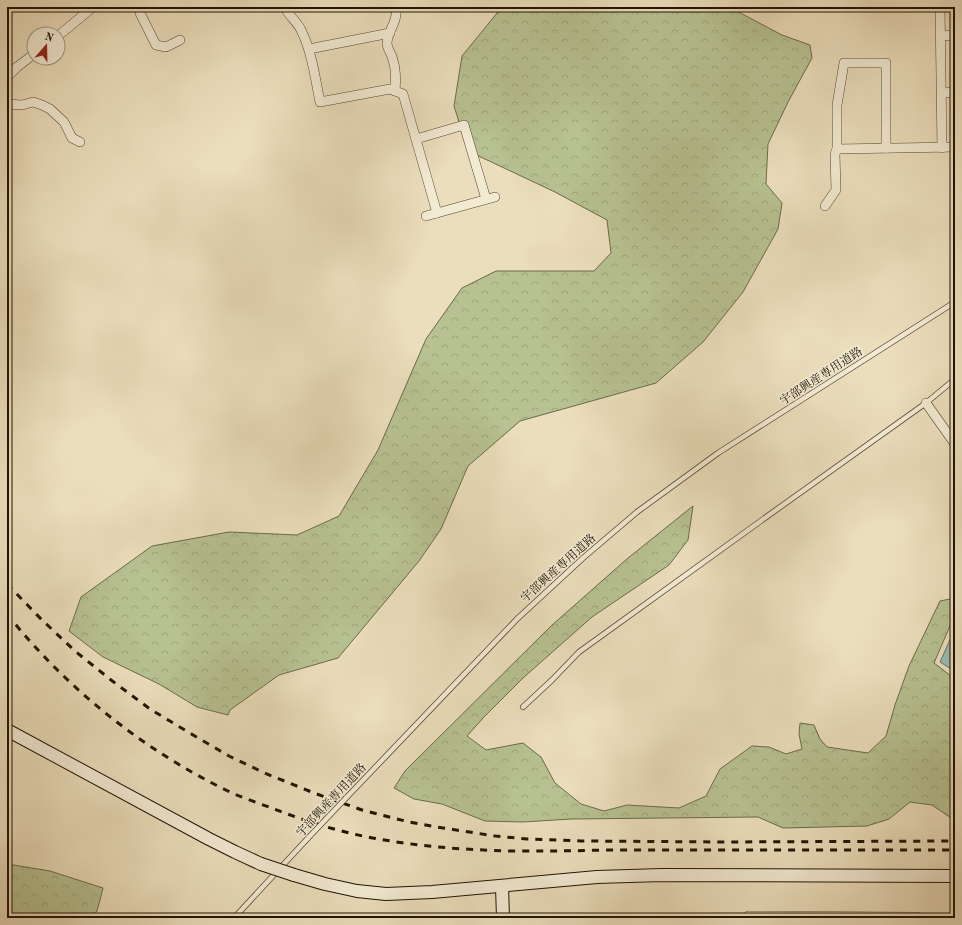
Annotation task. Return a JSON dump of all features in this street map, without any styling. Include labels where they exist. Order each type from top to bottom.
[{"type":"street","points":[[66,29],[93,7]]},
{"type":"street","points":[[139,7],[140,13],[156,45],[166,47],[180,40]]},
{"type":"street","points":[[285,7],[287,12],[300,28],[309,49],[320,102],[390,89],[404,94],[437,213]]},
{"type":"street","points":[[395,91],[396,80],[393,59],[387,42],[397,15],[396,7]]},
{"type":"street","points":[[940,7],[942,148]]},
{"type":"street","points":[[309,49],[390,33]]},
{"type":"street","points":[[941,36],[955,35]]},
{"type":"street","points":[[7,77],[26,60]]},
{"type":"street","points":[[825,206],[836,190],[835,154],[837,149],[837,105],[844,63],[886,63],[886,148]]},
{"type":"street","points":[[942,93],[955,92]]},
{"type":"street","points":[[7,104],[22,105],[33,102],[50,109],[64,122],[72,138],[80,142]]},
{"type":"street","points":[[416,139],[464,125],[490,198],[426,216]]},
{"type":"street","points":[[837,149],[955,147]]},
{"type":"street","points":[[926,403],[955,444]]},
{"type":"street","points":[[7,730],[235,852],[262,864],[294,875],[357,891],[386,894],[432,892],[597,876],[955,876]]},
{"type":"street","points":[[502,886],[503,918]]},
{"type":"street","points":[[748,918],[748,916],[918,918]]},
{"type":"lane","name":"宇部興産専用道路","points":[[234,918],[309,837],[517,619],[583,558],[637,512],[718,453],[955,302]]},
{"type":"lane","points":[[523,707],[579,652],[926,403],[955,380]]},
{"type":"green space","points":[[502,7],[729,7],[782,35],[810,45],[812,58],[788,102],[768,144],[766,184],[782,203],[778,229],[743,292],[703,342],[656,383],[520,421],[468,466],[441,529],[419,561],[338,658],[279,675],[230,710],[228,715],[197,707],[159,684],[103,657],[69,631],[81,597],[152,546],[229,532],[297,535],[339,516],[378,450],[426,339],[462,288],[496,271],[594,271],[611,253],[607,220],[555,192],[468,151],[454,106],[462,56]]},
{"type":"green space","points":[[693,506],[688,540],[669,565],[592,617],[523,678],[467,736],[486,750],[523,743],[541,757],[555,783],[581,804],[604,811],[627,805],[679,808],[706,796],[720,769],[752,746],[769,747],[786,754],[802,749],[799,734],[800,723],[814,725],[820,739],[827,747],[868,753],[886,736],[909,666],[940,601],[955,598],[955,628],[950,626],[934,663],[951,676],[955,676],[955,818],[951,818],[932,805],[910,802],[889,819],[867,826],[783,828],[758,817],[571,819],[523,822],[485,821],[442,804],[414,799],[394,788],[405,771],[551,626],[628,558]]},
{"type":"green space","points":[[7,864],[50,871],[103,888],[97,911],[92,918],[7,918]]},
{"type":"water","points":[[953,633],[955,634],[955,670],[940,662]]},
{"type":"railway","points":[[7,584],[75,651],[150,709],[229,756],[267,774],[362,810],[409,822],[437,827],[495,836],[527,839],[721,842],[955,841]]},
{"type":"railway","points":[[7,614],[30,642],[81,693],[138,738],[168,758],[232,793],[296,817],[351,833],[396,842],[429,846],[513,851],[955,850]]}]
